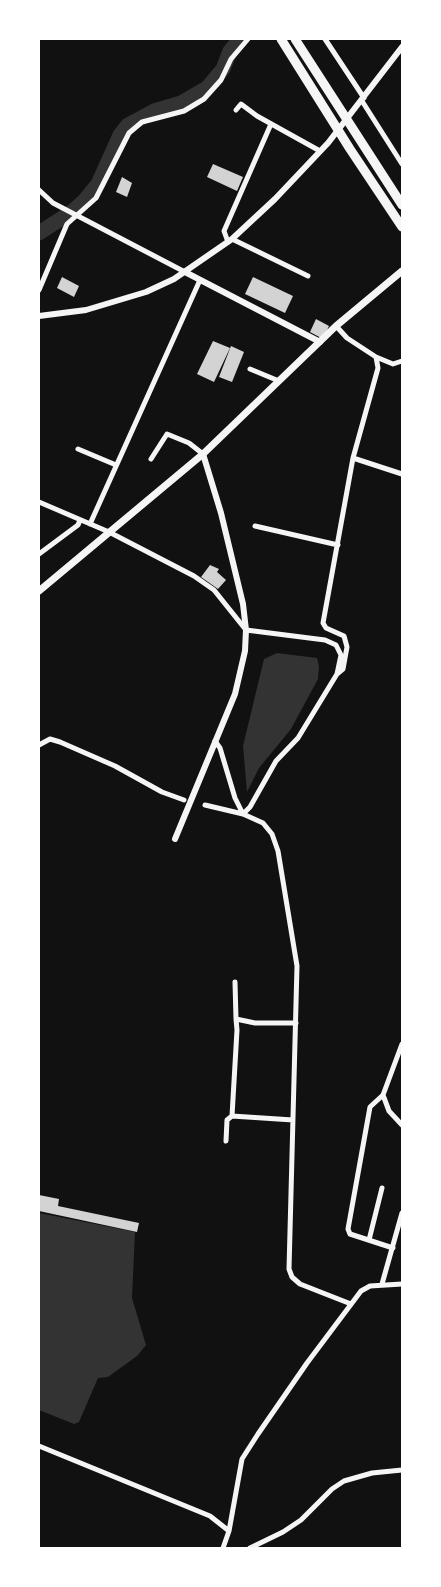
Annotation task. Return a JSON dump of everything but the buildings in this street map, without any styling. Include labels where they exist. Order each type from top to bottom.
[{"type":"highway","points":[[281,39],[350,149],[402,227]]},
{"type":"highway","points":[[295,39],[402,205]]},
{"type":"main road","points":[[39,589],[203,454],[336,326],[402,271]]},
{"type":"street","points":[[39,290],[67,224],[96,198],[128,134],[142,122],[184,111],[204,99],[221,80],[231,59],[248,39]]},
{"type":"street","points":[[325,39],[402,164]]},
{"type":"street","points":[[39,316],[86,310],[146,292],[185,272],[230,241],[320,151],[402,48]]},
{"type":"street","points":[[236,110],[241,104],[271,124],[320,151]]},
{"type":"street","points":[[271,124],[224,231],[230,241],[308,276]]},
{"type":"street","points":[[39,190],[52,203],[320,342]]},
{"type":"street","points":[[90,524],[200,280]]},
{"type":"street","points":[[336,326],[347,338],[376,357],[393,364],[402,361]]},
{"type":"street","points":[[242,814],[250,807],[264,778],[276,761],[298,738],[337,674],[343,669],[347,647],[344,636],[326,628],[324,623],[353,458],[378,368],[376,357]]},
{"type":"street","points":[[250,369],[279,381]]},
{"type":"street","points":[[151,459],[168,434],[189,443],[203,454],[221,512],[243,604],[246,630],[242,672],[176,839]]},
{"type":"street","points":[[78,448],[116,465]]},
{"type":"street","points":[[353,458],[402,474]]},
{"type":"street","points":[[39,502],[109,532],[187,572],[214,590],[246,630],[325,640],[336,645],[341,655],[337,674]]},
{"type":"street","points":[[39,554],[78,525],[80,520]]},
{"type":"street","points":[[255,526],[338,545]]},
{"type":"street","points":[[39,745],[50,739],[60,742],[115,766],[162,792],[184,800]]},
{"type":"street","points":[[215,741],[220,748],[235,798],[242,814]]},
{"type":"street","points":[[205,805],[242,814],[263,823],[272,834],[278,851],[297,966],[289,1269],[292,1277],[300,1284],[351,1304]]},
{"type":"street","points":[[232,1116],[238,1030],[235,982]]},
{"type":"street","points":[[236,1019],[255,1023],[296,1023]]},
{"type":"street","points":[[393,1248],[350,1234],[348,1229],[370,1107],[383,1095],[402,1044]]},
{"type":"street","points":[[383,1095],[389,1111],[402,1125]]},
{"type":"street","points":[[226,1141],[227,1120],[232,1116],[293,1120]]},
{"type":"street","points":[[369,1240],[382,1188]]},
{"type":"street","points":[[382,1284],[402,1213]]},
{"type":"street","points":[[223,1548],[229,1531],[242,1459],[307,1363],[361,1291],[370,1286],[402,1284]]},
{"type":"street","points":[[39,1446],[210,1516],[229,1531]]},
{"type":"street","points":[[250,1548],[283,1532],[301,1520],[332,1489],[344,1480],[372,1473],[402,1470]]},
{"type":"shaded area","points":[[277,653],[317,658],[319,666],[318,679],[291,729],[259,768],[247,792],[243,746],[264,659]]},
{"type":"shaded area","points":[[39,1213],[135,1232],[132,1298],[146,1345],[137,1356],[108,1377],[98,1378],[79,1422],[74,1424],[39,1410]]},
{"type":"waterway","points":[[39,233],[73,211],[85,200],[98,184],[120,135],[128,125],[154,111],[181,103],[207,88],[223,69],[230,51],[240,39]]}]
